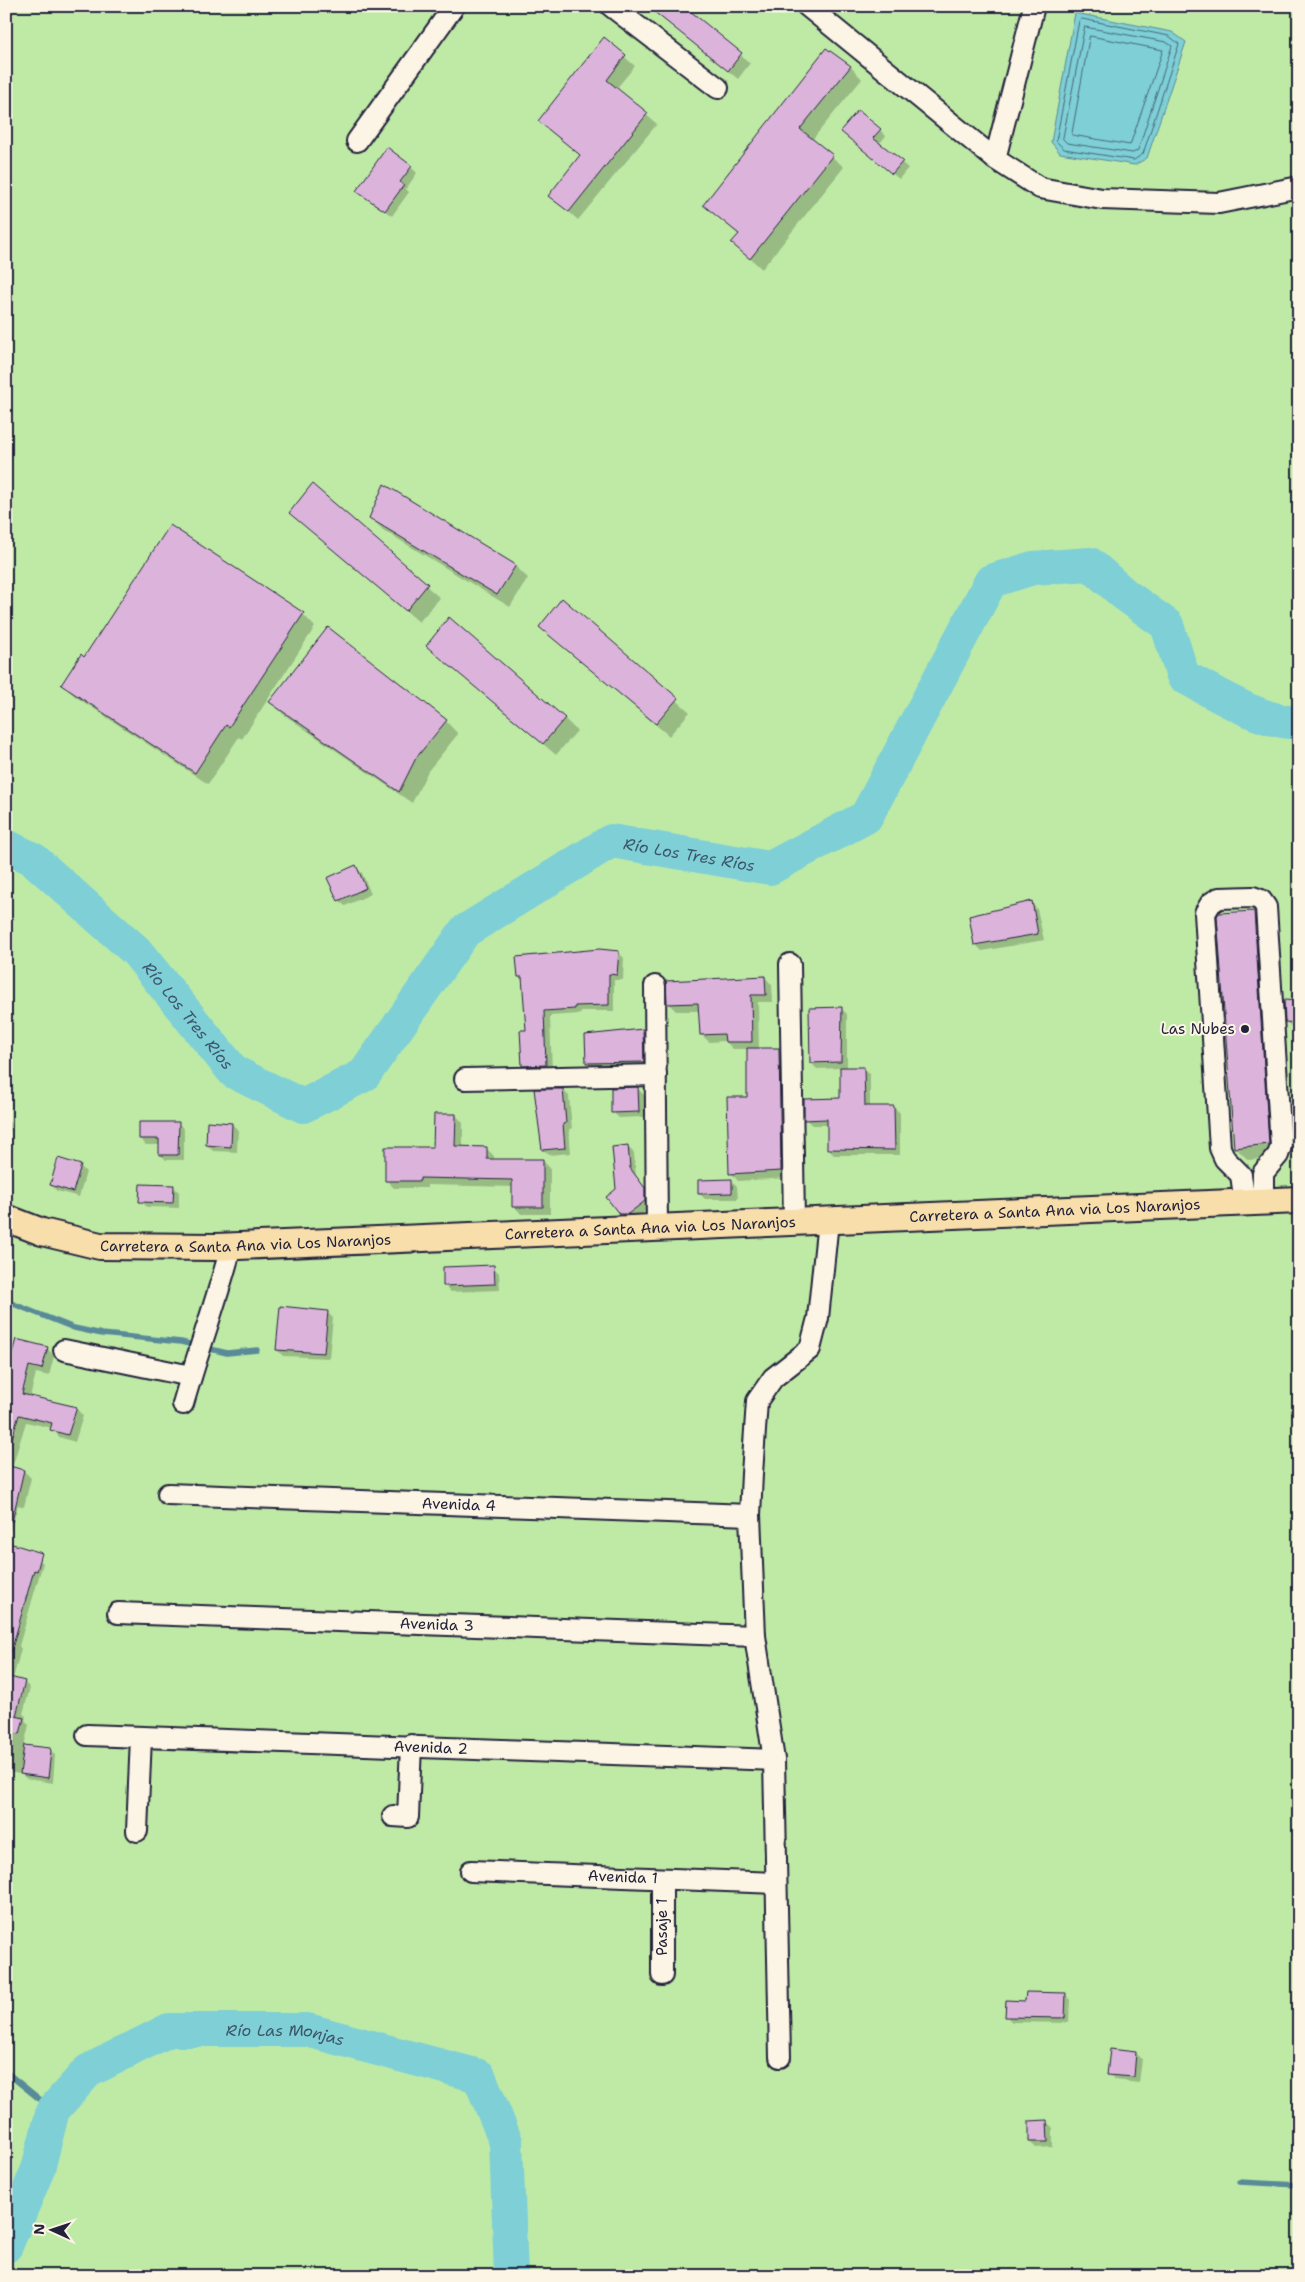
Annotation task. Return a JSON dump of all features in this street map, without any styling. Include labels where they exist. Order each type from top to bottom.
[{"type":"main road","name":"Carretera a Santa Ana via Los Naranjos","points":[[6,1218],[42,1232],[100,1246],[139,1248],[231,1247],[1299,1200]]},
{"type":"street","points":[[358,140],[454,6]]},
{"type":"street","points":[[611,6],[718,88]]},
{"type":"street","points":[[807,6],[995,159],[1040,188],[1102,199],[1220,203],[1299,187]]},
{"type":"street","points":[[995,159],[1034,6]]},
{"type":"street","points":[[1253,897],[1261,900],[1266,907],[1281,1146],[1275,1160],[1263,1173],[1254,1202],[1241,1175],[1225,1159],[1220,1148],[1205,913],[1211,903],[1219,898],[1253,897]]},
{"type":"street","points":[[790,964],[794,1222]]},
{"type":"street","points":[[655,986],[657,1228]]},
{"type":"street","points":[[465,1079],[656,1075]]},
{"type":"street","points":[[780,2057],[774,1760],[756,1636],[750,1515],[757,1401],[773,1378],[810,1349],[818,1318],[828,1221]]},
{"type":"street","points":[[183,1404],[217,1302],[231,1247]]},
{"type":"street","points":[[64,1350],[191,1376]]},
{"type":"street","name":"Avenida 4","points":[[168,1494],[750,1515]]},
{"type":"street","name":"Avenida 3","points":[[118,1613],[756,1636]]},
{"type":"street","name":"Avenida 2","points":[[87,1735],[774,1760]]},
{"type":"street","points":[[137,1831],[141,1736]]},
{"type":"street","points":[[401,1816],[411,1746]]},
{"type":"street","name":"Avenida 1","points":[[471,1871],[492,1863],[662,1879],[776,1883]]},
{"type":"street","name":"Pasaje 1","points":[[662,1879],[655,1954],[662,1975]]},
{"type":"green space","points":[[6,6],[1299,6],[1299,2276],[6,2276]]},
{"type":"water","points":[[1075,13],[1172,32],[1186,42],[1147,158],[1135,165],[1060,153],[1051,142]]},
{"type":"building","points":[[647,6],[684,6],[742,53],[728,71]]},
{"type":"building","points":[[604,37],[626,55],[607,80],[648,113],[569,212],[548,196],[580,155],[538,121]]},
{"type":"building","points":[[826,48],[851,66],[800,129],[833,155],[750,259],[731,243],[739,234],[703,205]]},
{"type":"building","points":[[858,110],[881,129],[873,138],[903,161],[892,174],[840,131]]},
{"type":"building","points":[[387,147],[412,166],[400,182],[404,185],[385,211],[356,191]]},
{"type":"building","points":[[312,484],[428,584],[406,611],[289,513]]},
{"type":"building","points":[[384,484],[516,565],[497,595],[369,518]]},
{"type":"building","points":[[170,525],[304,613],[229,727],[226,725],[195,773],[61,685],[81,654],[84,657]]},
{"type":"building","points":[[562,598],[678,698],[656,724],[539,627]]},
{"type":"building","points":[[449,617],[565,718],[543,744],[426,646]]},
{"type":"building","points":[[328,627],[447,720],[416,758],[399,792],[269,702]]},
{"type":"building","points":[[356,865],[366,888],[338,901],[327,878]]},
{"type":"building","points":[[1032,901],[1038,934],[974,945],[969,916]]},
{"type":"building","name":"Las Nubes","points":[[1254,911],[1269,1144],[1234,1148],[1217,916],[1219,913]]},
{"type":"building","points":[[599,949],[619,951],[617,975],[609,974],[609,1005],[575,1006],[575,1009],[544,1011],[546,1065],[522,1066],[520,1030],[526,1030],[522,977],[518,977],[516,957]]},
{"type":"building","points":[[765,976],[766,995],[751,995],[752,1042],[725,1042],[724,1034],[700,1035],[698,1003],[667,1004],[666,981]]},
{"type":"building","points":[[1284,1000],[1299,1001],[1297,1023],[1285,1022]]},
{"type":"building","points":[[842,1007],[841,1062],[810,1063],[809,1008]]},
{"type":"building","points":[[643,1029],[644,1062],[586,1063],[585,1035]]},
{"type":"building","points":[[747,1048],[779,1048],[781,1171],[729,1174],[727,1097],[747,1097]]},
{"type":"building","points":[[840,1067],[864,1067],[865,1106],[894,1106],[895,1150],[827,1149],[827,1119],[804,1120],[804,1099],[840,1098]]},
{"type":"building","points":[[638,1087],[639,1112],[611,1113],[611,1088]]},
{"type":"building","points":[[534,1089],[563,1089],[566,1123],[563,1124],[565,1148],[542,1150]]},
{"type":"building","points":[[434,1114],[456,1114],[455,1146],[487,1147],[487,1159],[543,1159],[543,1207],[512,1207],[512,1180],[420,1178],[420,1181],[385,1181],[385,1147],[433,1147]]},
{"type":"building","points":[[207,1121],[232,1123],[231,1147],[206,1145]]},
{"type":"building","points":[[139,1122],[179,1122],[178,1155],[159,1155],[159,1139],[139,1139]]},
{"type":"building","points":[[628,1145],[630,1168],[645,1188],[645,1201],[628,1214],[619,1214],[606,1197],[616,1189],[612,1147]]},
{"type":"building","points":[[58,1158],[81,1165],[73,1192],[50,1185]]},
{"type":"building","points":[[732,1179],[732,1193],[698,1194],[698,1180]]},
{"type":"building","points":[[140,1184],[174,1185],[173,1203],[139,1202]]},
{"type":"building","points":[[494,1265],[495,1284],[443,1286],[443,1267]]},
{"type":"building","points":[[280,1306],[328,1311],[324,1353],[276,1350]]},
{"type":"building","points":[[16,1339],[48,1347],[42,1369],[29,1366],[22,1394],[77,1407],[68,1435],[50,1430],[52,1423],[19,1415],[10,1445],[6,1444],[6,1375]]},
{"type":"building","points":[[6,1465],[24,1470],[12,1521],[6,1521]]},
{"type":"building","points":[[6,1542],[42,1553],[37,1571],[34,1570],[11,1652],[6,1652]]},
{"type":"building","points":[[6,1676],[25,1681],[16,1716],[24,1718],[20,1734],[6,1732]]},
{"type":"building","points":[[24,1745],[50,1748],[48,1778],[20,1774]]},
{"type":"building","points":[[1026,1992],[1066,1993],[1065,2018],[1005,2017],[1006,2000],[1025,2001]]},
{"type":"building","points":[[1110,2049],[1136,2052],[1134,2077],[1107,2075]]},
{"type":"building","points":[[1047,2120],[1048,2142],[1029,2142],[1029,2121]]},
{"type":"waterway","name":"Río Los Tres Ríos","points":[[6,846],[33,859],[136,951],[234,1072],[303,1106],[364,1075],[465,931],[611,841],[770,868],[866,817],[991,581],[1033,568],[1090,564],[1124,594],[1167,625],[1183,676],[1239,706],[1269,718],[1299,723]]},
{"type":"waterway","points":[[6,1301],[74,1328],[102,1334],[181,1342],[227,1353],[257,1350]]},
{"type":"waterway","name":"Río Las Monjas","points":[[6,2246],[38,2169],[53,2110],[88,2071],[169,2030],[307,2030],[479,2076],[506,2142],[511,2276]]},
{"type":"waterway","points":[[6,2072],[53,2110]]},
{"type":"waterway","points":[[1239,2182],[1299,2185]]},
{"type":"place","name":"Las Nubes","points":[[1245,1029]]}]
